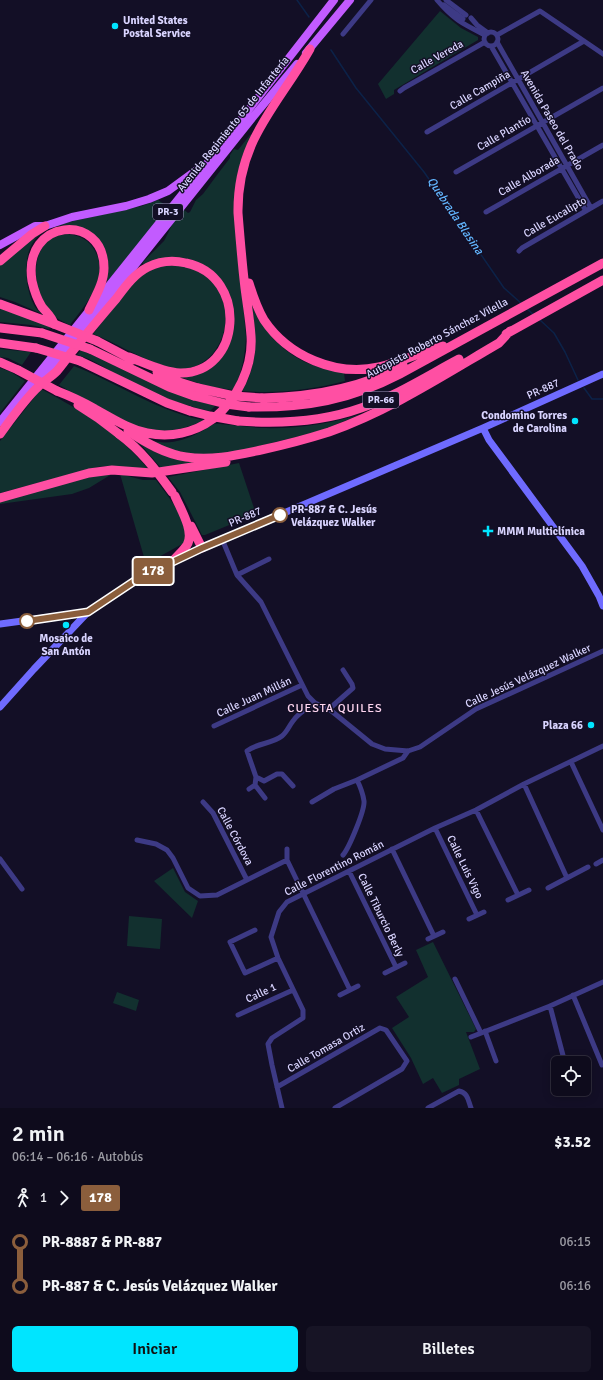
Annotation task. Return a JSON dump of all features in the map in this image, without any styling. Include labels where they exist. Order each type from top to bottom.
[{"type":"highway","points":[[57,391],[82,401],[128,427],[157,435],[176,434],[193,430],[222,412],[234,396],[242,383],[247,366],[251,342],[241,252],[238,192],[246,157],[259,129],[310,49]]},
{"type":"highway","points":[[0,261],[32,234],[45,226]]},
{"type":"highway","points":[[54,324],[52,318],[37,298],[32,281],[35,253],[38,246],[47,236],[54,232],[67,229],[84,233],[95,241],[100,250],[104,261],[103,278],[89,310]]},
{"type":"highway","points":[[241,252],[255,303],[265,321],[285,343],[311,360],[322,364],[348,369],[370,369],[390,364],[426,350],[456,343]]},
{"type":"highway","points":[[37,387],[56,372],[131,281],[147,268],[164,262],[182,262],[197,266],[209,273],[215,279],[222,288],[229,303],[231,309],[231,324],[226,341],[214,360],[201,369],[179,373],[162,369],[129,357]]},
{"type":"highway","name":"Autopista Roberto Sánchez Vilella","points":[[0,328],[42,334],[90,349],[169,387],[196,392],[226,404],[278,407],[309,404],[325,402],[356,393],[386,381],[603,262]]},
{"type":"highway","name":"PR-66","points":[[0,343],[36,348],[80,361],[167,403],[210,416],[238,421],[268,422],[308,420],[328,417],[360,408],[388,397],[556,307],[603,280]]},
{"type":"highway","points":[[0,304],[97,341],[196,392],[262,398],[296,397],[344,388],[383,375],[456,343]]},
{"type":"highway","points":[[0,498],[89,473],[112,470],[152,473],[238,460],[286,449],[330,432],[401,399],[499,343],[510,331]]},
{"type":"highway","points":[[0,362],[57,391],[130,442],[152,464],[173,494],[186,515],[202,548]]},
{"type":"highway","name":"Avenida Regimiento 65 de Infantería","points":[[0,434],[37,387]]},
{"type":"highway","points":[[114,419],[129,432],[156,447],[174,455],[193,458],[213,458],[237,455],[330,432]]},
{"type":"highway","points":[[172,562],[187,545],[190,534],[186,520],[173,494]]},
{"type":"main road","name":"Avenida Regimiento 65 de Infantería","points":[[0,422],[208,162],[334,0]]},
{"type":"main road","name":"Avenida Regimiento 65 de Infantería","points":[[37,387],[253,117],[350,0]]},
{"type":"main road","points":[[0,245],[35,226],[45,226],[72,217],[126,206],[149,199],[172,188],[208,162]]},
{"type":"street","points":[[343,34],[371,0]]},
{"type":"street","points":[[438,0],[477,25],[486,34]]},
{"type":"street","points":[[438,0],[446,11],[464,25],[486,34],[492,32],[497,35]]},
{"type":"street","points":[[446,0],[467,18],[471,28]]},
{"type":"street","points":[[497,35],[540,11],[603,54]]},
{"type":"street","points":[[486,34],[485,42],[487,45],[491,46],[497,42],[497,35]]},
{"type":"street","name":"Calle Campiña","points":[[427,132],[584,41]]},
{"type":"street","name":"Calle Vereda","points":[[400,92],[404,88],[485,42]]},
{"type":"street","name":"Avenida Paseo del Prado","points":[[497,42],[542,123],[586,211]]},
{"type":"street","name":"Avenida Paseo del Prado","points":[[491,46],[537,126],[591,208]]},
{"type":"street","name":"Calle Plantío","points":[[456,172],[603,88]]},
{"type":"street","name":"Calle Alborada","points":[[486,212],[603,145]]},
{"type":"street","name":"Calle Eucalipto","points":[[519,251],[603,201]]},
{"type":"street","name":"PR-887","points":[[0,708],[34,669],[88,612],[139,578],[222,539],[483,428],[603,374]]},
{"type":"street","points":[[483,428],[489,440],[582,566],[603,606]]},
{"type":"street","name":"Calle Jesús Velázquez Walker","points":[[222,539],[237,575],[260,602],[308,696],[315,703],[329,710],[372,744],[385,749],[408,751],[420,747],[476,709],[603,651]]},
{"type":"street","points":[[237,575],[269,559]]},
{"type":"street","points":[[0,624],[88,612]]},
{"type":"street","points":[[329,710],[353,688],[343,670]]},
{"type":"street","name":"Calle Juan Millán","points":[[214,726],[302,686]]},
{"type":"street","points":[[265,798],[255,785],[256,777],[247,751],[282,736],[297,716],[315,703]]},
{"type":"street","name":"Calle Florentino Román","points":[[282,1108],[268,1044],[272,1038],[303,1018],[303,1010],[278,958],[271,937],[279,912],[287,902],[603,746]]},
{"type":"street","points":[[312,802],[334,789],[357,780],[403,758],[408,751]]},
{"type":"street","points":[[571,762],[603,830]]},
{"type":"street","points":[[256,777],[264,781],[277,774],[282,774],[293,786]]},
{"type":"street","points":[[343,855],[347,850],[363,813],[364,801],[357,780]]},
{"type":"street","points":[[524,784],[567,878]]},
{"type":"street","points":[[249,789],[255,785]]},
{"type":"street","name":"Calle Córdova","points":[[203,802],[213,813],[247,880]]},
{"type":"street","points":[[476,810],[518,895]]},
{"type":"street","name":"Calle Luis Vigo","points":[[435,828],[477,915]]},
{"type":"street","points":[[137,840],[156,844],[166,850],[173,858],[188,888],[200,896],[217,895],[286,860]]},
{"type":"street","points":[[287,849],[286,860],[304,893],[350,990]]},
{"type":"street","points":[[392,850],[434,936]]},
{"type":"street","points":[[0,859],[22,889]]},
{"type":"street","points":[[596,864],[603,860]]},
{"type":"street","points":[[548,888],[588,867]]},
{"type":"street","name":"Calle Tiburcio Berly","points":[[349,871],[396,967]]},
{"type":"street","points":[[508,900],[529,890]]},
{"type":"street","points":[[469,919],[484,912]]},
{"type":"street","points":[[255,930],[230,942],[245,973],[278,958]]},
{"type":"street","points":[[428,939],[443,932]]},
{"type":"street","points":[[385,973],[405,963]]},
{"type":"street","points":[[455,979],[483,1032],[496,1061]]},
{"type":"street","points":[[471,1037],[550,1006],[603,982]]},
{"type":"street","points":[[340,995],[358,986]]},
{"type":"street","name":"Calle 1","points":[[238,1015],[293,990]]},
{"type":"street","points":[[573,995],[602,1065]]},
{"type":"street","points":[[550,1006],[563,1056]]},
{"type":"street","name":"Calle Tomasa Ortiz","points":[[277,1088],[380,1028],[386,1030],[406,1062],[402,1069],[335,1108]]},
{"type":"street","points":[[428,1108],[459,1091],[464,1092],[471,1108]]},
{"type":"green space","points":[[440,11],[461,28],[478,37],[478,40],[394,90],[394,94],[386,99],[378,84]]},
{"type":"green space","points":[[250,135],[251,137],[244,152],[240,167],[235,197],[237,244],[246,337],[245,351],[239,378],[233,390],[207,386],[180,377],[195,371],[226,345],[231,338],[234,324],[233,308],[226,288],[220,279],[213,271],[204,265],[184,258],[169,258],[145,264],[143,264],[143,262],[164,241],[173,220],[183,209],[188,213],[190,212],[196,200],[203,194],[230,158],[230,155],[234,149],[238,150]]},
{"type":"green space","points":[[158,200],[168,207],[108,281],[104,279],[106,273],[90,232],[82,228],[64,225],[48,229],[64,223],[142,206]]},
{"type":"green space","points":[[45,231],[35,240],[30,248],[26,269],[30,296],[35,306],[42,314],[0,297],[0,265],[31,239]]},
{"type":"green space","points":[[68,234],[81,237],[90,244],[99,261],[100,271],[98,281],[89,299],[70,325],[57,318],[46,307],[38,290],[36,280],[37,260],[40,251],[53,237]]},
{"type":"green space","points":[[182,265],[201,273],[210,279],[217,287],[223,300],[226,315],[220,343],[212,354],[202,363],[188,368],[169,368],[93,334],[132,284],[143,274],[159,266]]},
{"type":"green space","points":[[252,305],[268,332],[283,348],[300,360],[344,373],[345,381],[319,387],[294,390],[268,392],[242,391],[250,374],[254,355],[255,338]]},
{"type":"green space","points":[[0,307],[51,327],[49,329],[31,325],[0,322]]},
{"type":"green space","points":[[0,349],[31,352],[22,365],[8,358],[0,357]]},
{"type":"green space","points":[[81,350],[194,400],[215,406],[210,411],[187,405],[153,393],[94,362],[77,355]]},
{"type":"green space","points":[[74,366],[166,409],[189,417],[204,420],[193,425],[165,431],[135,426],[108,413],[59,385]]},
{"type":"green space","points":[[0,368],[11,372],[25,381],[0,413]]},
{"type":"green space","points":[[41,389],[71,405],[99,424],[137,456],[148,469],[106,466],[97,467],[0,493],[0,441]]},
{"type":"green space","points":[[364,413],[320,431],[231,453],[197,455],[167,449],[154,442],[171,442],[182,440],[214,424],[262,428],[288,428],[327,423]]},
{"type":"green space","points":[[134,440],[204,461],[161,468],[142,446]]},
{"type":"green space","points":[[239,463],[256,514],[202,535],[180,492],[168,477]]},
{"type":"green space","points":[[112,474],[89,488],[72,494],[0,504],[0,501],[93,476]]},
{"type":"green space","points":[[120,474],[143,480],[156,480],[174,504],[185,524],[186,536],[184,543],[146,564]]},
{"type":"green space","points":[[173,868],[185,892],[198,901],[192,918],[154,881]]},
{"type":"green space","points":[[129,916],[162,919],[160,949],[127,946]]},
{"type":"green space","points":[[433,942],[476,1029],[474,1032],[466,1032],[480,1069],[459,1079],[459,1085],[442,1093],[433,1078],[423,1084],[411,1058],[392,1028],[409,1017],[396,997],[428,977],[416,950]]},
{"type":"green space","points":[[117,992],[139,1000],[136,1011],[113,1003]]},
{"type":"waterway","name":"Quebrada Blasina","points":[[297,0],[309,17]]},
{"type":"waterway","name":"Quebrada Blasina","points":[[331,50],[356,88],[424,172],[504,288],[522,304]]},
{"type":"waterway","name":"Quebrada Blasina","points":[[526,308],[534,315]]},
{"type":"waterway","name":"Quebrada Blasina","points":[[540,320],[554,333],[578,380]]},
{"type":"waterway","name":"Quebrada Blasina","points":[[584,388],[592,399],[603,399]]},
{"type":"bus line","name":"178","points":[[27,621],[88,612],[124,586],[139,578],[202,548],[280,515]]},
{"type":"place","name":"United States Postal Service","points":[[115,26]]},
{"type":"place","name":"Condomino Torres de Carolina","points":[[575,421]]},
{"type":"place","name":"PR-887 & C. Jesús Velázquez Walker","points":[[280,515]]},
{"type":"place","name":"MMM Multiclínica","points":[[488,531]]},
{"type":"place","name":"Mosaico de San Antón","points":[[66,625]]},
{"type":"place","name":"Plaza 66","points":[[591,725]]},
{"type":"district","name":"CUESTA QUILES","points":[[335,708]]}]
